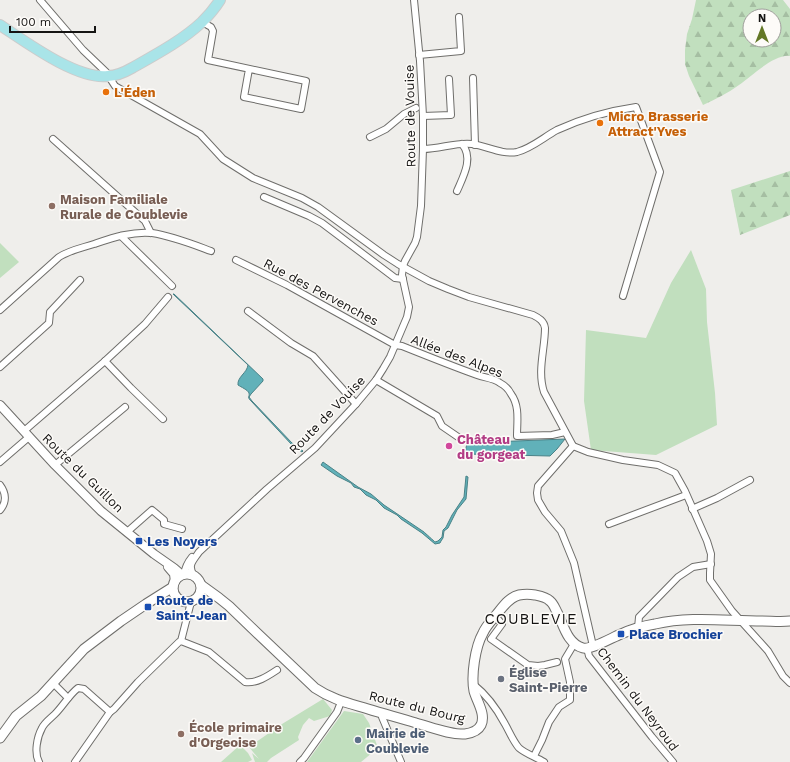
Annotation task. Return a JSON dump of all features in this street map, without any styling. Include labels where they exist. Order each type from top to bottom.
[{"type":"main road","points":[[0,25],[37,50],[68,66],[97,76],[108,76],[132,68],[176,42],[202,22],[220,0]]},
{"type":"main road","points":[[183,575],[194,576],[201,586],[201,590],[194,600],[182,602],[176,597],[174,592],[174,584],[176,579],[183,575]]},
{"type":"main road","points":[[0,738],[16,716],[41,696],[84,649],[174,584]]},
{"type":"main road","name":"Route du Bourg","points":[[201,586],[220,598],[315,688],[326,695],[341,702],[455,733],[470,733],[475,731],[482,724],[480,709],[473,684],[475,662],[480,640],[488,625],[512,598],[524,594],[540,596],[550,601],[574,644]]},
{"type":"main road","name":"Route du Bourg","points":[[194,600],[203,596],[218,600],[251,627]]},
{"type":"main road","points":[[121,621],[162,600],[176,597]]},
{"type":"main road","points":[[574,644],[588,647],[638,628],[656,623],[679,620],[710,619],[741,621],[790,621]]},
{"type":"street","points":[[40,0],[72,38],[106,72],[115,86],[200,134],[223,159],[241,171],[253,178],[302,198],[318,207],[384,256],[448,290],[533,315],[542,321],[545,328],[541,373],[542,386],[573,446],[595,454],[658,465],[675,473],[707,541],[711,554],[710,580],[732,611],[768,651],[783,676],[790,683]]},
{"type":"street","name":"Route de Vouise","points":[[183,575],[187,564],[194,555],[266,489],[315,448],[356,404],[376,380],[390,357],[407,317],[409,307],[402,275],[403,266],[416,243],[417,237],[421,206],[423,149],[423,116],[414,0]]},
{"type":"street","points":[[419,55],[461,51],[458,17]]},
{"type":"street","points":[[202,22],[211,27],[213,31],[208,60],[306,81],[300,109],[244,97],[249,69]]},
{"type":"street","points":[[473,78],[475,145]]},
{"type":"street","points":[[423,116],[451,115],[450,79]]},
{"type":"street","points":[[423,149],[433,149],[462,144],[475,145],[505,152],[515,152],[526,149],[554,132],[582,119],[636,107],[660,172],[623,296]]},
{"type":"street","points":[[370,137],[386,129],[404,114],[416,108]]},
{"type":"street","points":[[53,139],[145,221],[151,233]]},
{"type":"street","points":[[457,191],[467,164],[467,152],[462,144]]},
{"type":"street","points":[[264,197],[322,223],[395,278],[403,280]]},
{"type":"street","points":[[0,310],[66,252],[121,236],[151,233],[172,237],[211,251]]},
{"type":"street","points":[[121,236],[172,286]]},
{"type":"street","name":"Rue des Pervenches","points":[[236,260],[287,285],[395,345]]},
{"type":"street","points":[[0,367],[49,323],[50,312],[80,280]]},
{"type":"street","points":[[0,462],[27,434],[145,324],[168,297]]},
{"type":"street","points":[[248,311],[291,344],[313,356],[356,404]]},
{"type":"street","name":"Allée des Alpes","points":[[395,345],[402,346],[479,376],[500,382],[513,396],[516,404],[518,413],[517,436],[552,435],[565,432]]},
{"type":"street","points":[[105,361],[130,388],[163,419]]},
{"type":"street","points":[[376,380],[437,416],[442,426],[460,439]]},
{"type":"street","name":"Route du Guillon","points":[[0,405],[55,465],[101,511],[154,554],[171,570],[174,574],[174,584]]},
{"type":"street","points":[[55,465],[125,407]]},
{"type":"street","name":"Chemin du Neyroud","points":[[573,446],[538,486],[538,500],[545,512],[562,531],[574,563],[589,656],[673,762]]},
{"type":"street","points":[[692,509],[717,498],[750,480]]},
{"type":"street","points":[[0,484],[3,488],[6,501],[0,510]]},
{"type":"street","points":[[609,524],[686,495]]},
{"type":"street","points":[[127,532],[152,510],[164,520],[164,524],[182,529]]},
{"type":"street","name":"Route de Vouise","points":[[194,576],[191,572],[190,566],[199,552]]},
{"type":"street","name":"Route du Guillon","points":[[154,554],[183,575]]},
{"type":"street","points":[[638,628],[639,617],[678,577],[693,567],[710,564]]},
{"type":"street","points":[[182,641],[194,600]]},
{"type":"street","points":[[495,616],[502,624],[491,639],[528,665],[538,666],[557,662]]},
{"type":"street","points":[[75,762],[110,712],[178,642],[182,641],[209,652],[245,682],[249,683],[261,679],[277,670]]},
{"type":"street","points":[[534,756],[549,722],[559,707],[570,700],[570,682],[565,659],[574,644]]},
{"type":"street","points":[[53,683],[68,698]]},
{"type":"street","points":[[473,684],[488,698],[519,747],[544,762]]},
{"type":"street","points":[[39,762],[36,752],[42,727],[78,688],[84,689],[110,712]]},
{"type":"street","points":[[300,762],[337,712],[341,702]]},
{"type":"street","points":[[382,713],[382,717],[400,761]]},
{"type":"green space","points":[[696,0],[783,0],[790,9],[790,56],[777,58],[763,66],[731,91],[703,105],[685,64],[687,34]]},
{"type":"green space","points":[[790,171],[790,215],[740,235],[731,190]]},
{"type":"green space","points":[[0,243],[19,262],[0,278]]},
{"type":"green space","points":[[691,250],[706,289],[707,322],[717,425],[656,455],[591,450],[584,401],[586,330],[646,338],[671,283]]},
{"type":"green space","points":[[323,699],[332,710],[330,716],[314,721],[309,718],[303,725],[298,737],[299,740],[267,762],[255,762],[252,753],[259,759],[249,747],[282,724]]},
{"type":"green space","points":[[344,711],[363,714],[369,723],[378,748],[361,762],[307,762]]},
{"type":"green space","points":[[240,745],[248,753],[252,760],[248,762],[221,762]]},
{"type":"water","points":[[173,294],[263,379],[263,381],[249,397],[248,392],[238,385],[239,380],[248,365]]},
{"type":"water","points":[[249,397],[292,443],[303,451],[302,452],[292,445],[250,400]]},
{"type":"water","points":[[565,439],[550,456],[465,453],[467,443]]},
{"type":"water","points":[[323,462],[358,487],[371,494],[384,505],[424,532],[435,542],[442,537],[443,530],[464,497],[466,476],[468,477],[466,499],[457,510],[448,528],[444,531],[443,538],[440,543],[435,544],[397,515],[384,508],[376,500],[321,465]]},
{"type":"place","name":"L'Éden","points":[[106,92]]},
{"type":"place","name":"Micro Brasserie Attract'Yves","points":[[600,123]]},
{"type":"place","name":"Maison Familiale Rurale de Coublevie","points":[[52,206]]},
{"type":"place","name":"Château du gorgeat","points":[[449,446]]},
{"type":"place","name":"Les Noyers","points":[[139,541]]},
{"type":"place","name":"Route de Saint-Jean","points":[[148,607]]},
{"type":"place","name":"Place Brochier","points":[[621,634]]},
{"type":"place","name":"Église Saint-Pierre","points":[[501,679]]},
{"type":"place","name":"École primaire d'Orgeoise","points":[[181,734]]},
{"type":"place","name":"Mairie de Coublevie","points":[[358,740]]},
{"type":"district","name":"COUBLEVIE","points":[[531,619]]}]
